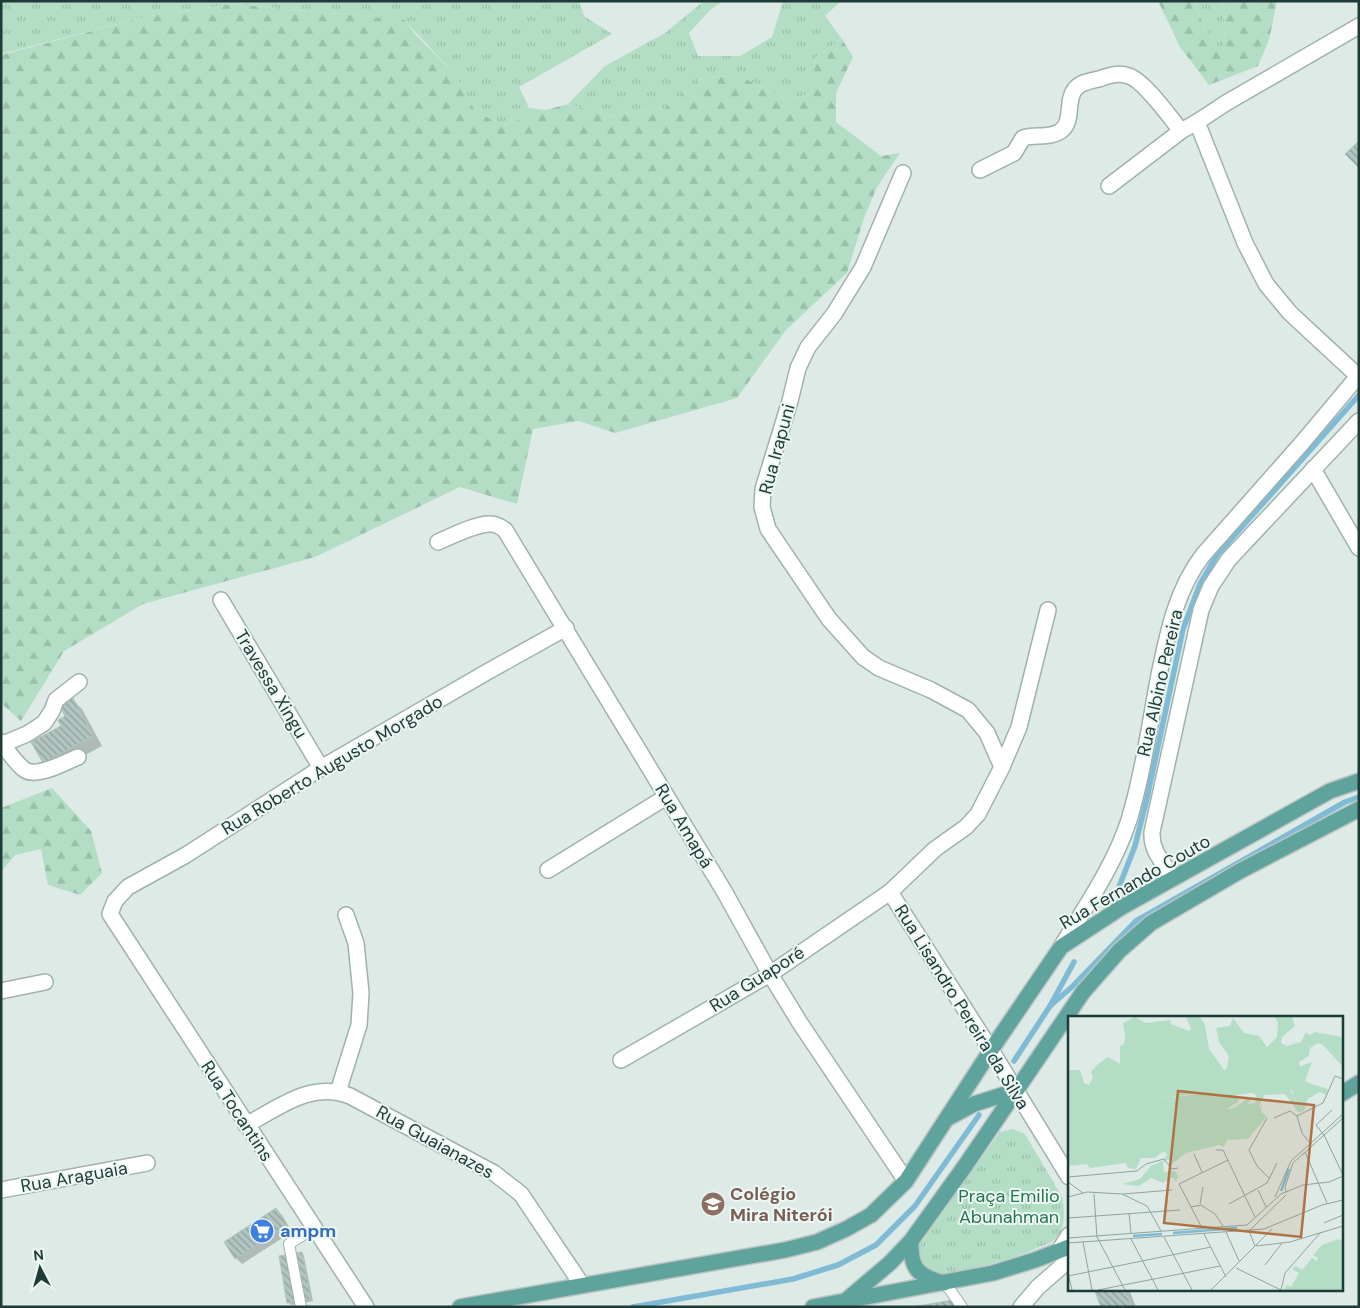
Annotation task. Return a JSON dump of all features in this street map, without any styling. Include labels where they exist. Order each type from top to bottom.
[{"type":"main road","name":"Rua Fernando Couto","points":[[460,1307],[785,1250],[817,1242],[846,1230],[871,1215],[906,1181],[990,1050],[1061,947],[1122,907],[1330,791],[1359,780]]},
{"type":"main road","points":[[843,1304],[911,1241],[965,1166],[1083,992],[1118,951],[1151,923],[1240,872],[1359,809]]},
{"type":"main road","points":[[1342,1093],[1359,1083]]},
{"type":"main road","points":[[946,1120],[974,1104],[1015,1091]]},
{"type":"main road","points":[[911,1241],[911,1256],[918,1272],[930,1280],[946,1283]]},
{"type":"main road","points":[[813,1307],[843,1304],[993,1273],[1066,1253]]},
{"type":"street","points":[[1109,186],[1181,131],[1359,26]]},
{"type":"street","points":[[980,170],[1014,153],[1023,138],[1052,134],[1063,129],[1067,122],[1070,98],[1074,90],[1080,84],[1113,75],[1130,76],[1139,82],[1181,131]]},
{"type":"street","points":[[1197,122],[1245,243],[1266,284],[1290,313],[1358,376]]},
{"type":"street","name":"Rua Irapuni","points":[[903,173],[863,267],[834,314],[808,347],[798,368],[763,489],[762,507],[768,529],[829,619],[862,657],[879,668],[931,690],[968,710],[987,733],[1002,767]]},
{"type":"street","name":"Rua Albino Pereira","points":[[1061,947],[1114,858],[1128,820],[1167,638],[1188,575],[1209,548],[1302,444],[1358,376]]},
{"type":"street","name":"Rua Albino Pereira","points":[[1174,878],[1155,852],[1152,843],[1152,832],[1201,610],[1211,586],[1229,559],[1359,421]]},
{"type":"street","points":[[1313,469],[1359,548]]},
{"type":"street","name":"Rua Amapá","points":[[438,542],[483,524],[493,523],[505,530],[724,891],[770,974],[800,1023],[906,1181]]},
{"type":"street","name":"Travessa Xingu","points":[[221,600],[321,768]]},
{"type":"street","name":"Rua Lisandro Pereira da Silva","points":[[1048,610],[1019,727],[1002,767],[978,814],[966,827],[935,849],[890,892],[1068,1175]]},
{"type":"street","name":"Rua Roberto Augusto Morgado","points":[[110,914],[115,901],[128,887],[186,855],[321,768],[566,628]]},
{"type":"street","points":[[78,757],[47,770],[33,773],[24,769],[2,743],[27,734],[44,723],[61,694],[79,682]]},
{"type":"street","points":[[548,870],[666,797]]},
{"type":"street","name":"Rua Guaporé","points":[[621,1060],[770,974],[890,892]]},
{"type":"street","name":"Rua Tocantins","points":[[110,914],[366,1307]]},
{"type":"street","points":[[338,1092],[359,1025],[361,993],[356,943],[346,914]]},
{"type":"street","points":[[1,990],[45,982]]},
{"type":"street","name":"Rua Guaianazes","points":[[246,1125],[303,1095],[316,1091],[338,1092],[350,1096],[494,1172],[521,1194],[582,1285]]},
{"type":"street","name":"Rua Araguaia","points":[[1,1190],[147,1163]]},
{"type":"street","points":[[1021,1307],[1066,1253]]},
{"type":"lane","points":[[301,1307],[289,1244],[314,1228]]},
{"type":"lane","points":[[946,1283],[962,1307]]},
{"type":"green space","points":[[1,1],[579,1],[584,16],[612,34],[519,87],[529,108],[546,110],[504,125],[476,112],[453,72],[404,20],[233,4],[149,16],[1,54]]},
{"type":"green space","points":[[704,1],[723,1],[710,10],[689,33],[698,56],[740,56],[772,37],[783,1],[841,1],[825,16],[842,39],[816,57],[811,94],[785,99],[740,76],[703,77],[665,108],[610,116],[568,104],[605,66],[665,33]]},
{"type":"green space","points":[[1158,1],[1193,1],[1205,28],[1223,56],[1225,27],[1223,1],[1277,1],[1269,40],[1258,66],[1209,85],[1180,47]]},
{"type":"green space","points":[[1193,1],[1223,1],[1225,27],[1223,57],[1205,28]]},
{"type":"green space","points":[[233,4],[405,20],[414,33],[453,72],[476,112],[504,125],[568,104],[610,116],[665,108],[703,77],[740,76],[785,99],[811,94],[816,57],[842,39],[853,57],[836,93],[836,122],[881,156],[900,153],[877,187],[864,218],[847,273],[786,330],[737,398],[615,433],[579,421],[533,429],[517,504],[460,487],[315,557],[143,604],[64,651],[21,721],[1,703],[1,55],[149,16]]},
{"type":"green space","points":[[52,788],[91,831],[102,873],[80,895],[48,885],[41,849],[15,855],[1,872],[1,808]]},
{"type":"green space","name":"Praça Emilio Abunahman","points":[[1013,1129],[1025,1134],[1062,1197],[1064,1220],[1060,1232],[1050,1243],[1015,1257],[939,1276],[920,1264],[918,1250],[921,1243],[1000,1132]]},
{"type":"building","points":[[1359,141],[1359,168],[1345,154]]},
{"type":"building","points":[[73,698],[93,736],[43,763],[31,742],[61,726],[58,720],[65,716],[59,705]]},
{"type":"building","points":[[276,1208],[287,1225],[235,1259],[224,1242]]},
{"type":"building","points":[[302,1252],[311,1299],[287,1303],[279,1256]]},
{"type":"building","points":[[1094,1290],[1124,1290],[1132,1307],[1101,1307]]},
{"type":"building","points":[[953,1300],[957,1307],[912,1307]]},
{"type":"waterway","points":[[1119,887],[1135,846],[1183,629],[1200,584],[1217,555],[1359,395]]},
{"type":"waterway","points":[[1050,1006],[1073,986],[1136,921],[1345,802],[1359,797]]},
{"type":"waterway","points":[[1014,1061],[1050,1006],[1074,962]]},
{"type":"waterway","points":[[633,1307],[793,1279],[838,1265],[876,1245],[915,1206],[979,1115]]},
{"type":"place","name":"Colégio Mira Niterói","points":[[713,1204]]},
{"type":"place","name":"ampm","points":[[262,1231]]}]
